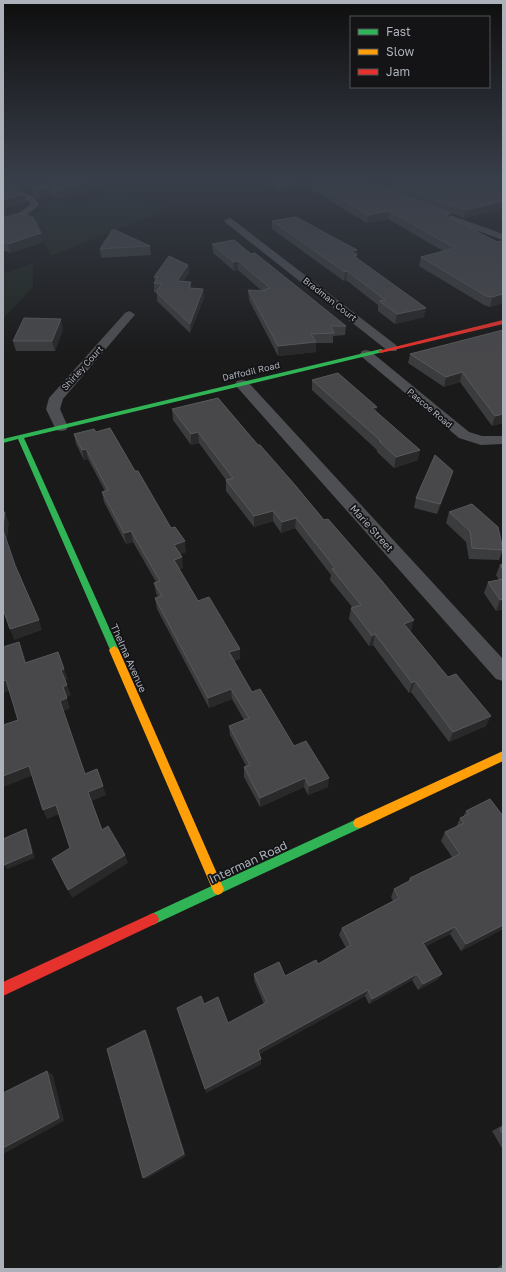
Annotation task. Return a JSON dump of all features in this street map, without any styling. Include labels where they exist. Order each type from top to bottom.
[{"type":"street","name":"Bradman Court","points":[[251,238],[392,348]]},
{"type":"street","name":"Shirley Court","points":[[60,427],[53,409],[56,398],[129,316]]},
{"type":"street","name":"Daffodil Road","points":[[3,441],[503,322]]},
{"type":"street","name":"Pascoe Road","points":[[366,354],[464,435],[481,441],[503,440]]},
{"type":"street","name":"Marie Street","points":[[242,384],[503,673]]},
{"type":"street","name":"Thelma Avenue","points":[[20,436],[218,889]]},
{"type":"street","name":"Interman Road","points":[[3,989],[503,756]]},
{"type":"shaded area","points":[[42,238],[96,238],[51,256]]},
{"type":"shaded area","points":[[33,263],[33,287],[3,319],[3,274]]},
{"type":"building","points":[[3,238],[25,238],[8,244],[3,242]]},
{"type":"building","points":[[107,238],[133,238],[150,246],[100,249]]},
{"type":"building","points":[[297,238],[335,238],[357,250],[351,251],[357,255],[354,256],[426,308],[397,314],[379,301],[385,300],[347,271],[345,272]]},
{"type":"building","points":[[438,238],[490,238],[497,242],[503,241],[503,294],[492,297],[486,296],[421,257],[455,248]]},
{"type":"building","points":[[234,240],[251,254],[255,253],[346,326],[331,326],[334,333],[311,334],[316,342],[278,346],[248,290],[265,291],[263,290],[270,288],[238,261],[233,262],[212,244]]},
{"type":"building","points":[[169,256],[188,265],[177,281],[191,282],[189,288],[203,289],[190,324],[156,292],[162,284],[154,283],[158,277],[154,277]]},
{"type":"building","points":[[24,318],[61,319],[52,341],[13,341]]},
{"type":"building","points":[[503,330],[503,414],[495,416],[462,372],[446,377],[410,354]]},
{"type":"building","points":[[338,373],[377,407],[372,408],[420,450],[396,457],[379,441],[381,441],[312,380]]},
{"type":"building","points":[[218,398],[324,520],[328,519],[382,581],[414,620],[404,624],[448,677],[456,674],[491,716],[453,732],[415,681],[412,683],[375,634],[372,636],[351,608],[361,605],[332,569],[335,568],[296,518],[282,522],[273,511],[254,516],[226,480],[233,478],[198,432],[191,434],[172,409]]},
{"type":"building","points":[[110,428],[135,471],[138,471],[171,528],[175,527],[185,541],[174,545],[182,557],[174,560],[198,601],[209,597],[240,649],[229,652],[252,692],[260,689],[294,746],[306,741],[329,778],[309,786],[305,778],[260,798],[244,767],[250,765],[229,726],[249,718],[231,689],[208,698],[155,598],[162,596],[154,583],[160,581],[131,531],[124,533],[102,492],[108,490],[86,449],[82,450],[74,434],[94,429],[96,432]]},
{"type":"building","points":[[435,455],[453,471],[440,504],[416,498]]},
{"type":"building","points":[[472,504],[498,527],[503,550],[472,548],[470,531],[449,512]]},
{"type":"building","points":[[3,512],[5,512],[3,526]]},
{"type":"building","points":[[3,530],[15,565],[39,620],[10,629],[3,609]]},
{"type":"building","points":[[503,579],[503,599],[500,600],[488,582]]},
{"type":"building","points":[[19,642],[25,663],[58,652],[64,669],[61,670],[67,685],[63,687],[67,698],[60,701],[85,774],[97,769],[103,786],[88,792],[102,830],[108,826],[125,855],[68,890],[52,859],[70,848],[56,805],[43,810],[29,766],[3,776],[3,725],[18,720],[6,680],[3,681],[3,647]]},
{"type":"building","points":[[490,799],[503,816],[503,925],[466,944],[455,927],[423,943],[442,974],[423,984],[417,974],[372,999],[368,990],[258,1050],[261,1059],[205,1089],[177,1008],[201,996],[204,1004],[218,997],[228,1023],[267,1002],[254,974],[279,962],[285,976],[316,960],[318,964],[351,945],[342,928],[399,898],[394,889],[411,880],[410,878],[460,854],[445,832],[464,823],[460,818],[469,814],[466,811]]},
{"type":"building","points":[[26,829],[32,853],[4,865],[3,839]]},
{"type":"building","points":[[145,1030],[184,1154],[143,1178],[107,1049]]},
{"type":"building","points":[[47,1071],[59,1118],[3,1148],[3,1093]]},
{"type":"building","points":[[503,1126],[503,1135],[500,1129]]},
{"type":"traffic: fast","points":[[3,441],[381,351]]},
{"type":"traffic: fast","points":[[20,436],[114,650]]},
{"type":"traffic: fast","points":[[153,919],[359,823]]},
{"type":"traffic: slow","points":[[114,650],[218,889]]},
{"type":"traffic: slow","points":[[359,823],[503,756]]},
{"type":"traffic: jam","points":[[381,351],[503,322]]},
{"type":"traffic: jam","points":[[3,989],[153,919]]}]
